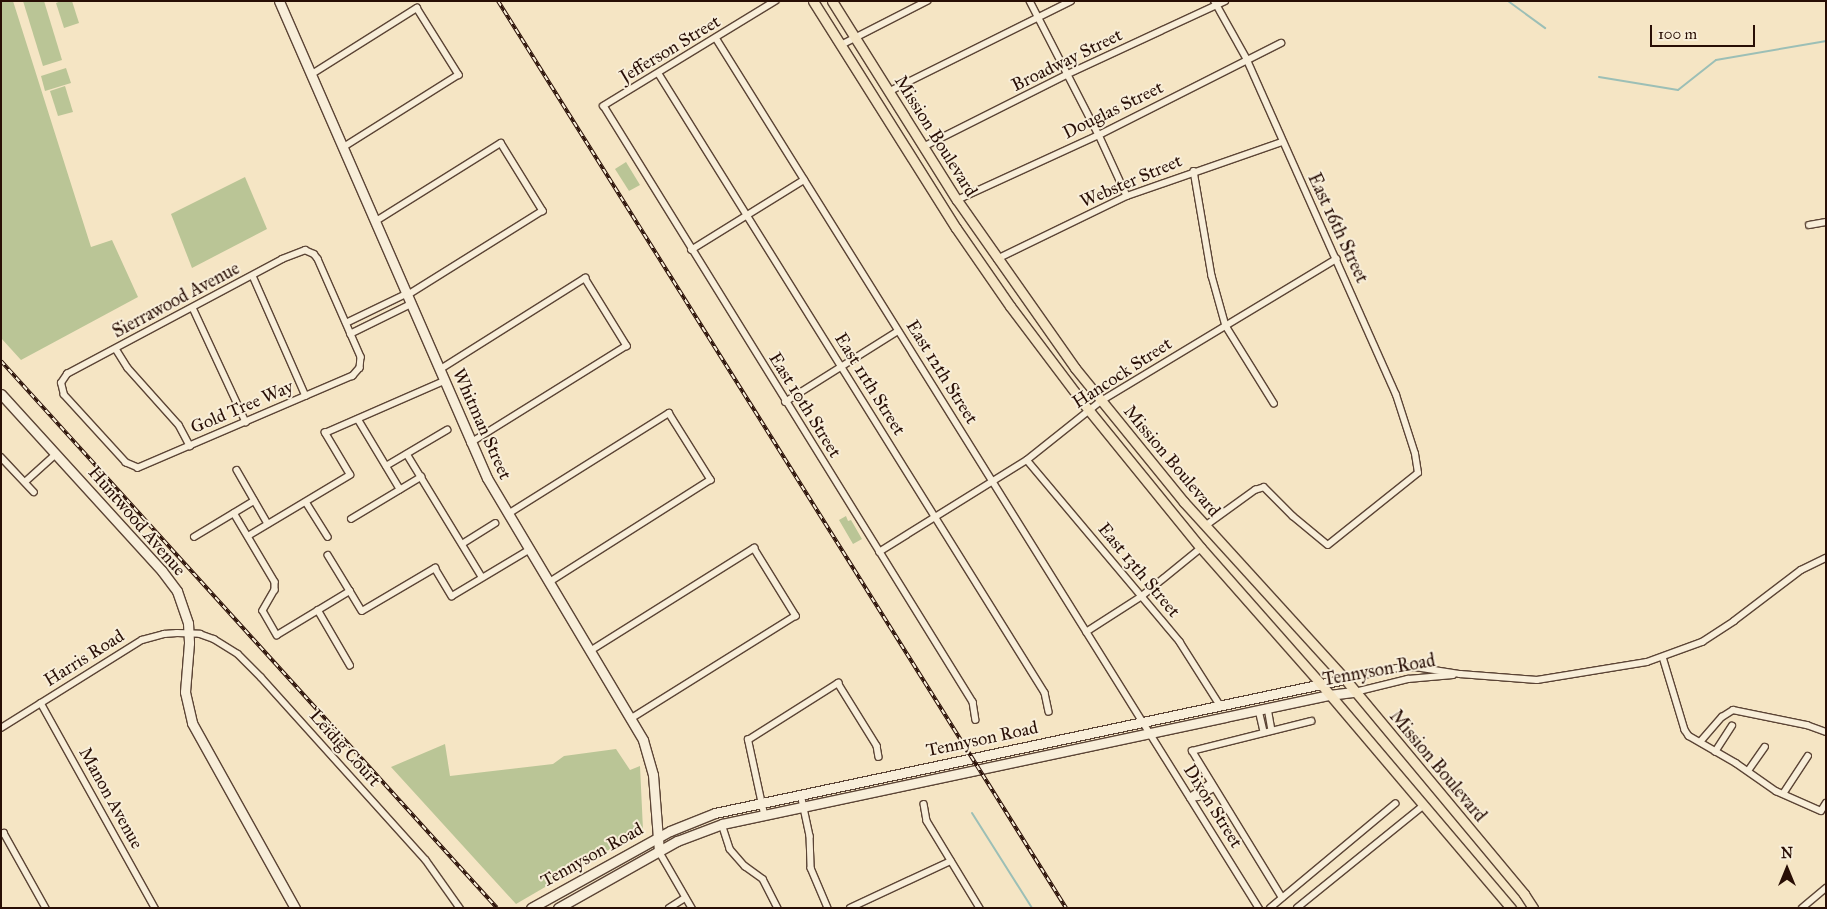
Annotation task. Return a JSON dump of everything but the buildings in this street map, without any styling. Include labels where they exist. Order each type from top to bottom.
[{"type":"main road","name":"Whitman Street","points":[[279,1],[487,478],[643,740],[651,763],[659,851]]},
{"type":"main road","name":"Mission Boulevard","points":[[813,1],[956,228],[1020,320],[1088,410],[1201,548],[1320,683],[1511,908]]},
{"type":"main road","name":"Mission Boulevard","points":[[832,1],[957,200],[997,259],[1101,400],[1157,471],[1205,526],[1345,679],[1524,894],[1533,908]]},
{"type":"main road","name":"Huntwood Avenue","points":[[1,394],[171,581],[186,612],[190,634],[185,692],[192,723],[295,908]]},
{"type":"main road","name":"Tennyson Road","points":[[531,908],[657,838],[700,818],[762,802],[1345,679]]},
{"type":"main road","name":"Tennyson Road","points":[[558,908],[690,835],[722,824],[1329,695],[1355,692]]},
{"type":"street","name":"Jefferson Street","points":[[604,106],[776,1]]},
{"type":"street","points":[[841,45],[927,1]]},
{"type":"street","points":[[1030,1],[1100,135],[1127,196]]},
{"type":"street","points":[[888,92],[1071,1]]},
{"type":"street","name":"Broadway Street","points":[[923,147],[1068,74],[1215,3],[1225,1]]},
{"type":"street","name":"East 16th Street","points":[[1205,526],[1255,490],[1264,487],[1293,516],[1328,545],[1418,473],[1415,454],[1396,395],[1247,60],[1215,3]]},
{"type":"street","points":[[312,74],[417,8],[459,75],[343,148]]},
{"type":"street","name":"East 12th Street","points":[[716,38],[1141,722]]},
{"type":"street","name":"Douglas Street","points":[[957,200],[1100,135],[1281,43]]},
{"type":"street","name":"East 11th Street","points":[[659,74],[1045,693],[1049,712]]},
{"type":"street","name":"East 10th Street","points":[[604,106],[785,402],[973,702],[976,720]]},
{"type":"street","name":"Webster Street","points":[[997,259],[1127,196],[1194,171],[1282,142]]},
{"type":"street","points":[[376,221],[501,143],[543,211],[408,298],[350,334],[346,323],[408,298]]},
{"type":"street","points":[[1194,171],[1212,276],[1226,326],[1274,403]]},
{"type":"street","points":[[691,250],[804,180]]},
{"type":"street","points":[[1809,226],[1826,222]]},
{"type":"street","name":"Sierrawood Avenue","points":[[133,468],[126,463],[64,395],[61,383],[67,374],[299,251],[310,251],[318,259],[346,323]]},
{"type":"street","name":"Hancock Street","points":[[879,552],[1027,460],[1101,400],[1336,259]]},
{"type":"street","points":[[253,276],[306,396]]},
{"type":"street","points":[[439,370],[586,278],[627,346],[471,443]]},
{"type":"street","points":[[193,308],[246,422]]},
{"type":"street","points":[[785,402],[898,331]]},
{"type":"street","name":"Gold Tree Way","points":[[133,468],[142,467],[353,376],[360,368],[361,358],[350,334]]},
{"type":"street","points":[[116,349],[128,368],[179,425],[190,446]]},
{"type":"street","points":[[248,536],[350,475],[325,433],[444,381]]},
{"type":"street","points":[[508,514],[669,413],[711,480],[549,583]]},
{"type":"street","points":[[358,419],[400,489]]},
{"type":"street","points":[[386,466],[447,430]]},
{"type":"street","points":[[25,482],[56,454]]},
{"type":"street","points":[[407,454],[482,578]]},
{"type":"street","points":[[1,457],[34,492]]},
{"type":"street","name":"East 13th Street","points":[[1027,460],[1186,650],[1220,705]]},
{"type":"street","points":[[237,470],[268,524]]},
{"type":"street","points":[[351,519],[421,477]]},
{"type":"street","points":[[194,537],[254,501]]},
{"type":"street","points":[[306,502],[328,537]]},
{"type":"street","points":[[234,513],[276,585],[263,610],[277,635],[350,591]]},
{"type":"street","points":[[462,544],[495,523]]},
{"type":"street","points":[[590,651],[754,548],[796,616],[631,719]]},
{"type":"street","points":[[1086,632],[1142,596],[1201,548]]},
{"type":"street","points":[[328,555],[362,611],[435,568],[452,596],[529,550]]},
{"type":"street","name":"Tennyson Road","points":[[1345,679],[1403,667],[1524,680],[1544,679],[1663,658],[1697,644],[1724,629],[1801,570],[1826,558]]},
{"type":"street","points":[[318,610],[350,664]]},
{"type":"street","name":"Harris Road","points":[[1,728],[138,642],[164,634],[190,634]]},
{"type":"street","name":"Leidig Court","points":[[190,634],[200,634],[221,642],[250,665],[426,860],[460,908]]},
{"type":"street","points":[[1663,658],[1685,730],[1689,736],[1783,794],[1820,811],[1826,803]]},
{"type":"street","name":"Tennyson Road","points":[[1355,692],[1408,679],[1460,674]]},
{"type":"street","points":[[764,814],[748,740],[838,683],[877,746],[879,758]]},
{"type":"street","name":"Manon Avenue","points":[[41,703],[154,908]]},
{"type":"street","points":[[1264,709],[1272,730]]},
{"type":"street","points":[[1264,709],[1264,732]]},
{"type":"street","points":[[1700,742],[1722,717],[1733,710],[1807,724],[1826,732]]},
{"type":"street","points":[[1282,898],[1192,751],[1311,721]]},
{"type":"street","name":"Dixon Street","points":[[1141,722],[1259,908]]},
{"type":"street","points":[[1715,752],[1732,726]]},
{"type":"street","points":[[1748,771],[1765,747]]},
{"type":"street","points":[[1783,794],[1808,756]]},
{"type":"street","points":[[1190,798],[1198,797],[1212,785]]},
{"type":"street","points":[[801,794],[810,836],[811,868],[828,908]]},
{"type":"street","points":[[924,804],[927,821],[980,908]]},
{"type":"street","points":[[1270,908],[1395,804]]},
{"type":"street","points":[[1297,908],[1424,805]]},
{"type":"street","points":[[722,824],[730,849],[745,866],[763,879],[778,908]]},
{"type":"street","points":[[3,834],[46,908]]},
{"type":"street","points":[[659,851],[692,908]]},
{"type":"street","points":[[850,908],[951,861]]},
{"type":"street","points":[[1802,908],[1826,888]]},
{"type":"street","points":[[668,908],[686,898]]},
{"type":"green space","points":[[1,1],[13,1],[91,247],[112,240],[138,297],[21,360],[1,338]]},
{"type":"green space","points":[[23,1],[44,1],[62,60],[43,66]]},
{"type":"green space","points":[[72,1],[79,23],[64,28],[56,3]]},
{"type":"green space","points":[[66,68],[71,83],[45,91],[41,76]]},
{"type":"green space","points":[[65,86],[73,112],[58,116],[50,91]]},
{"type":"green space","points":[[626,162],[640,185],[629,191],[615,169]]},
{"type":"green space","points":[[245,177],[267,229],[192,268],[171,214]]},
{"type":"green space","points":[[846,516],[848,521],[851,520],[862,539],[853,544],[839,520]]},
{"type":"green space","points":[[445,744],[450,776],[553,764],[564,756],[616,749],[630,770],[640,766],[643,830],[516,904],[391,767]]},
{"type":"waterway","points":[[1508,1],[1545,28]]},
{"type":"waterway","points":[[1599,77],[1678,90],[1716,60],[1826,41]]},
{"type":"waterway","points":[[972,813],[1032,908]]},
{"type":"railway","points":[[498,1],[1066,908]]},
{"type":"railway","points":[[1,361],[497,908]]}]
